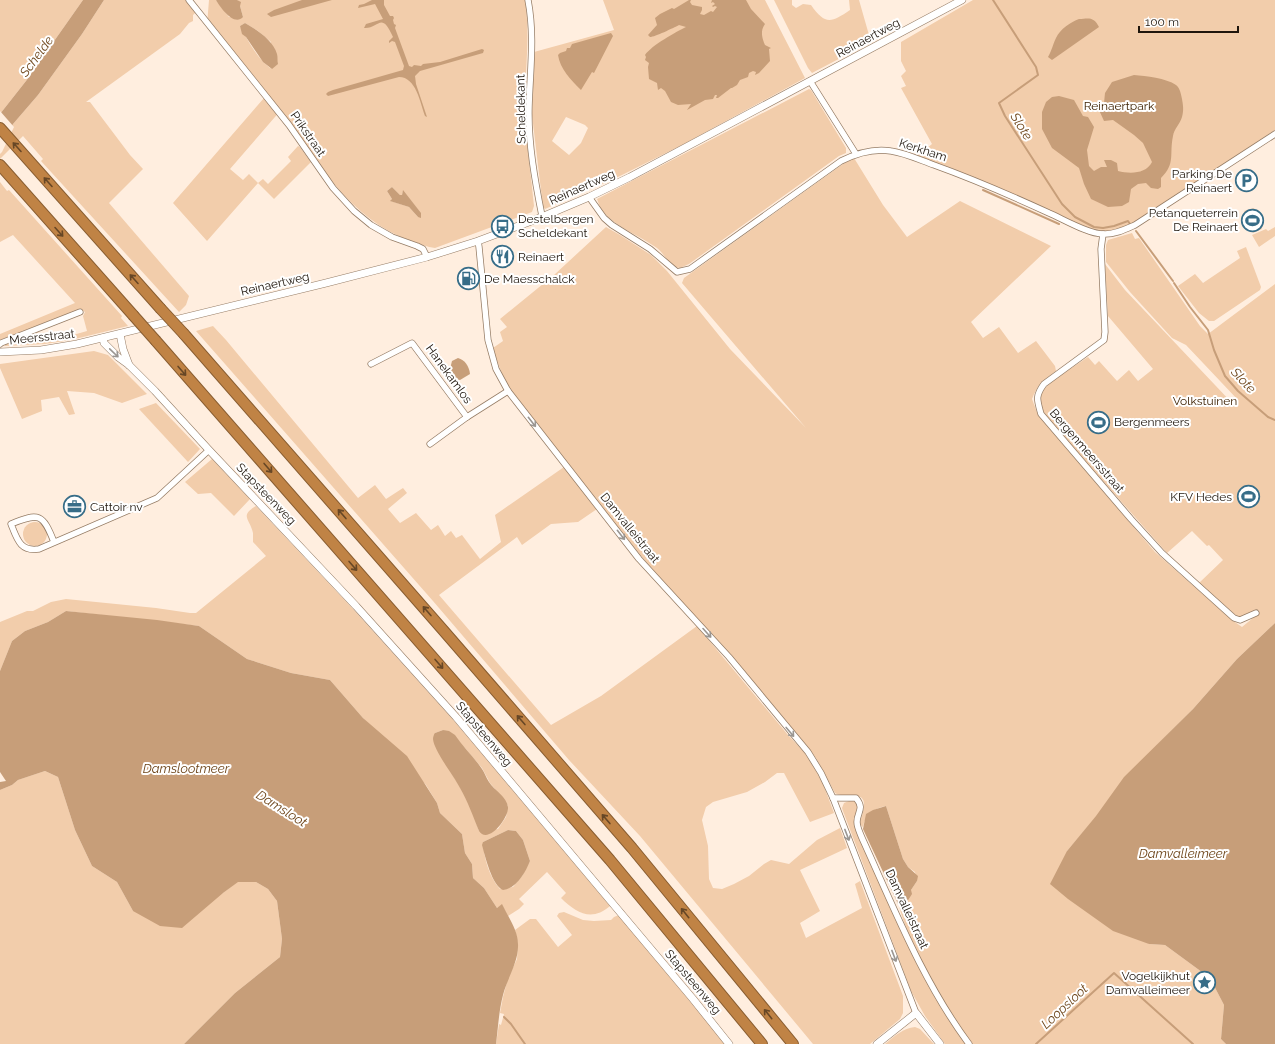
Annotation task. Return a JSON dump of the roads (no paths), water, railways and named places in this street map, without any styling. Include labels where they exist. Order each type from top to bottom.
[{"type":"highway","points":[[0,128],[184,334],[632,848],[793,1044]]},
{"type":"highway","points":[[0,165],[610,860],[762,1044]]},
{"type":"street","name":"Prikstraat","points":[[189,0],[289,125],[333,188],[354,211],[371,225],[392,237],[417,246],[423,250],[427,257]]},
{"type":"street","name":"Scheldekant","points":[[528,0],[532,35],[530,121],[533,158],[542,216]]},
{"type":"street","name":"Reinaertweg","points":[[107,337],[427,257],[478,241],[542,216],[589,197],[693,144],[962,0]]},
{"type":"street","points":[[810,81],[856,154]]},
{"type":"street","name":"Kerkham","points":[[589,197],[604,218],[612,225],[650,250],[678,272],[690,269],[841,160],[856,154],[878,150],[891,151],[908,156],[952,172],[1017,198],[1079,227],[1103,234],[1124,230],[1135,225],[1275,134]]},
{"type":"street","name":"Bergenmeersstraat","points":[[1103,234],[1101,249],[1105,332],[1104,340],[1044,384],[1038,392],[1037,402],[1041,414],[1162,553],[1234,618],[1240,620],[1256,612]]},
{"type":"street","name":"Damvalleistraat","points":[[478,241],[480,247],[488,340],[496,368],[508,391],[639,558],[729,657],[808,752],[821,773],[833,798],[916,1013],[940,1044]]},
{"type":"street","name":"Meersstraat","points":[[0,344],[80,312]]},
{"type":"street","name":"Stapsteenweg","points":[[120,334],[123,349],[129,365]]},
{"type":"street","name":"Stapsteenweg","points":[[107,337],[104,343],[118,357],[129,365],[356,606],[456,717],[693,999],[729,1044]]},
{"type":"street","name":"Meersstraat","points":[[0,352],[59,348],[107,337]]},
{"type":"street","name":"Hanekamlos","points":[[371,364],[412,343],[467,417]]},
{"type":"street","name":"Hanekamlos","points":[[430,444],[467,417],[508,391]]},
{"type":"street","points":[[54,542],[48,527],[44,521],[39,518],[32,516],[11,524],[18,542],[24,548],[31,550],[39,549],[157,498],[209,450]]},
{"type":"street","name":"Damvalleistraat","points":[[833,798],[856,798],[860,804],[861,811],[857,822],[862,838],[922,968],[946,1010],[969,1044]]},
{"type":"street","points":[[877,1044],[916,1013]]},
{"type":"water","name":"Schelde","points":[[83,0],[104,0],[82,34],[38,95],[13,124],[0,152],[0,114],[26,81]]},
{"type":"water","points":[[216,0],[237,0],[241,2],[240,6],[243,17],[236,20],[232,18],[224,11]]},
{"type":"water","points":[[302,0],[332,0],[271,17],[267,14],[274,10]]},
{"type":"water","points":[[372,0],[384,0],[384,5],[390,16],[393,16],[394,24],[396,25],[395,28],[409,66],[421,66],[423,64],[440,62],[482,49],[484,50],[483,53],[420,71],[415,76],[416,84],[427,117],[425,116],[416,91],[410,81],[405,78],[399,77],[328,96],[326,94],[333,90],[403,70],[404,66],[395,42],[392,41],[389,43],[393,37],[386,24],[380,23],[369,28],[364,28],[366,24],[383,19],[375,4],[358,8],[359,5]]},
{"type":"water","points":[[691,0],[690,2],[692,5],[702,7],[700,14],[704,15],[711,11],[713,12],[717,7],[712,6],[715,4],[713,2],[711,3],[712,0],[746,0],[751,9],[765,24],[762,29],[762,37],[765,45],[771,48],[769,49],[770,61],[759,73],[755,75],[756,72],[753,71],[749,73],[748,77],[740,80],[737,85],[718,98],[716,98],[717,95],[715,95],[713,99],[705,100],[687,110],[691,104],[678,105],[671,102],[665,91],[661,88],[658,90],[657,83],[649,79],[649,63],[645,60],[645,55],[658,43],[686,27],[679,25],[650,37],[648,35],[657,25],[655,18]]},
{"type":"water","points":[[1079,19],[1091,19],[1095,21],[1099,27],[1052,60],[1048,57],[1058,35],[1066,26]]},
{"type":"water","points":[[245,23],[264,36],[275,49],[278,64],[272,69],[263,62],[246,37],[242,34],[240,26]]},
{"type":"water","points":[[611,33],[613,36],[594,73],[592,72],[581,90],[564,70],[558,55],[566,51],[567,48],[570,48],[572,44]]},
{"type":"water","points":[[1134,75],[1161,79],[1176,85],[1181,95],[1183,114],[1174,133],[1169,168],[1161,178],[1161,187],[1158,189],[1151,188],[1146,183],[1138,184],[1131,189],[1129,202],[1122,206],[1108,207],[1091,199],[1079,168],[1052,148],[1042,129],[1042,112],[1046,102],[1052,97],[1059,96],[1074,100],[1083,116],[1088,117],[1094,127],[1087,150],[1089,166],[1094,171],[1101,167],[1107,167],[1104,160],[1111,160],[1117,163],[1118,171],[1132,173],[1142,171],[1152,162],[1143,143],[1113,120],[1104,121],[1099,110],[1104,103],[1105,93],[1112,82]]},
{"type":"water","points":[[392,187],[400,195],[402,195],[403,190],[421,213],[421,218],[418,217],[409,207],[390,201],[392,199],[387,191]]},
{"type":"water","points":[[458,358],[463,360],[469,368],[470,374],[460,380],[456,379],[450,369],[452,361]]},
{"type":"water","name":"Damslootmeer","points":[[66,611],[157,620],[199,626],[247,659],[291,673],[330,680],[363,718],[407,756],[437,803],[440,813],[462,834],[465,853],[472,864],[473,878],[484,888],[497,908],[502,904],[518,939],[517,957],[502,1001],[496,1044],[184,1044],[235,993],[280,957],[282,939],[277,901],[268,889],[256,882],[238,882],[182,928],[160,926],[133,911],[117,882],[92,866],[75,830],[58,777],[45,771],[18,780],[12,785],[0,790],[0,782],[6,781],[0,772],[0,671],[12,641],[25,631],[48,622]]},
{"type":"water","name":"Damvalleimeer","points":[[1275,623],[1275,1044],[1226,1044],[1221,1039],[1224,1005],[1210,978],[1165,945],[1149,944],[1113,931],[1068,899],[1050,884],[1067,851],[1096,816],[1124,777],[1193,709],[1237,659]]},
{"type":"water","points":[[443,730],[449,731],[455,735],[479,765],[491,785],[507,803],[507,812],[502,823],[487,835],[479,831],[463,793],[440,757],[434,744],[433,736],[435,733]]},
{"type":"water","points":[[886,806],[903,859],[908,867],[918,876],[917,881],[911,890],[912,894],[903,908],[898,904],[863,829],[866,814]]},
{"type":"water","points":[[508,830],[516,831],[523,840],[530,861],[520,879],[508,889],[503,890],[492,877],[482,845],[483,842]]},
{"type":"waterway","name":"Slote","points":[[993,0],[1036,67],[1038,75],[999,103],[1005,116],[1062,204],[1075,217],[1094,227],[1103,228],[1128,221],[1130,224]]},
{"type":"waterway","points":[[983,190],[1059,224]]},
{"type":"waterway","name":"Slote","points":[[1136,231],[1173,281]]},
{"type":"waterway","name":"Slote","points":[[1174,283],[1208,330],[1214,350],[1225,376],[1238,391],[1268,417],[1275,420]]},
{"type":"waterway","name":"Loopsloot","points":[[1036,1044],[1114,973],[1193,1044]]},
{"type":"waterway","name":"Damsloot","points":[[504,1017],[511,1024],[525,1044]]},
{"type":"place","name":"Parking De Reinaert","points":[[1247,181]]},
{"type":"place","name":"Petanqueterrein De Reinaert","points":[[1253,220]]},
{"type":"place","name":"Destelbergen Scheldekant","points":[[503,226]]},
{"type":"place","name":"Reinaert","points":[[502,257]]},
{"type":"place","name":"De Maesschalck","points":[[469,279]]},
{"type":"place","name":"Bergenmeers","points":[[1098,422]]},
{"type":"place","name":"KFV Hedes","points":[[1248,497]]},
{"type":"place","name":"Cattoir nv","points":[[75,507]]},
{"type":"place","name":"Vogelkijkhut Damvalleimeer","points":[[1205,983]]},
{"type":"park label","name":"Reinaertpark","points":[[1119,106]]},
{"type":"park label","name":"Volkstuinen","points":[[1205,401]]}]
